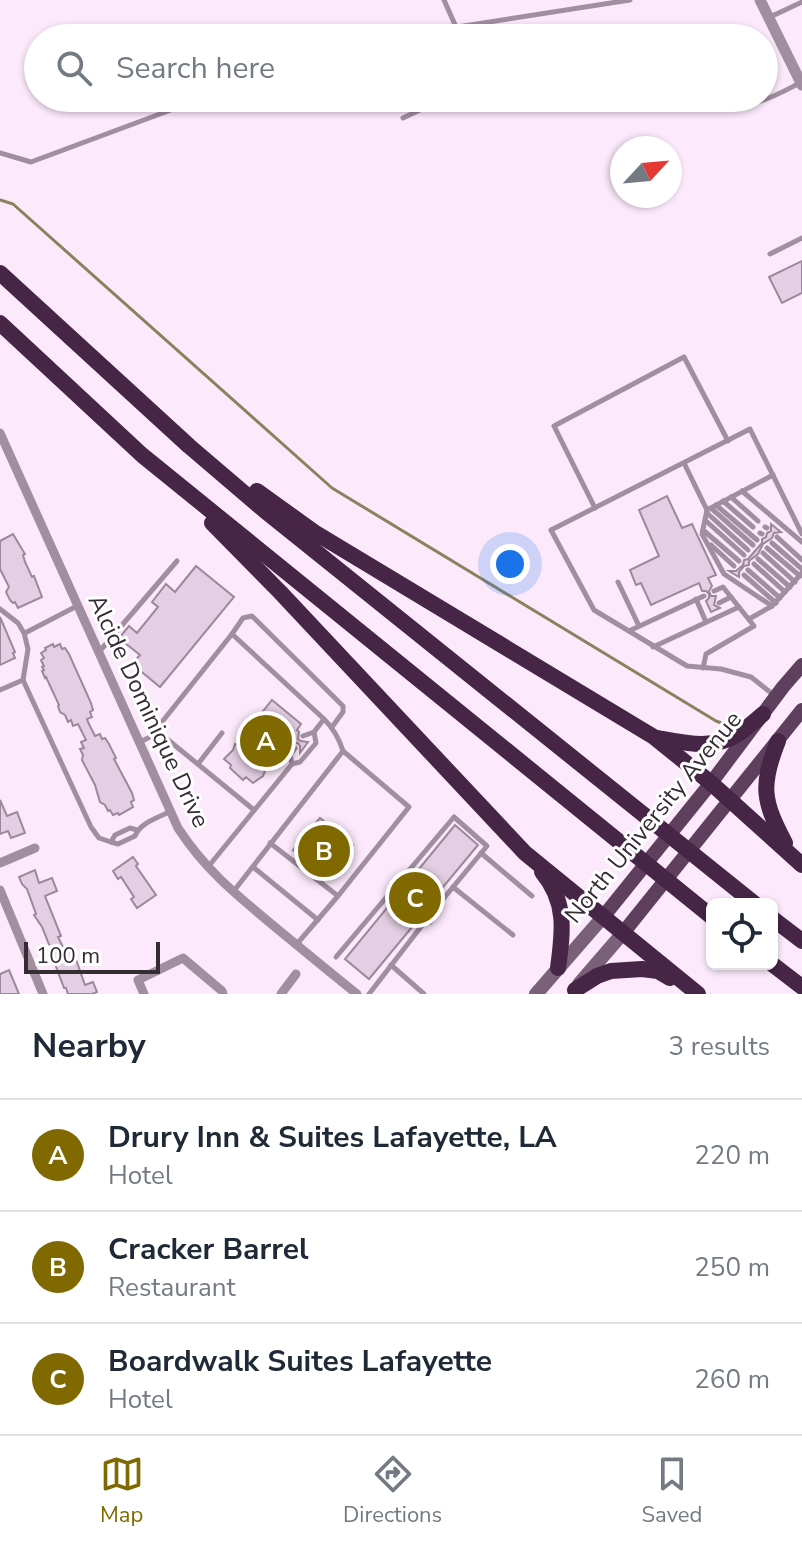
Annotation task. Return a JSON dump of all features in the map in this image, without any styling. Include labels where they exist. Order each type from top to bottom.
[{"type":"highway","points":[[0,273],[189,446],[264,510],[747,898]]},
{"type":"highway","points":[[0,323],[142,455],[280,592],[549,881],[564,923],[553,973]]},
{"type":"highway","points":[[153,413],[314,532],[654,737],[797,860]]},
{"type":"highway","points":[[142,455],[706,912]]},
{"type":"highway","points":[[654,737],[694,745],[708,744],[735,736],[763,714]]},
{"type":"highway","points":[[778,741],[768,767],[766,793],[772,819],[797,860]]},
{"type":"highway","points":[[525,853],[697,994]]},
{"type":"highway","points":[[778,923],[802,941]]},
{"type":"highway","points":[[577,987],[611,971],[642,969],[658,971],[697,994]]},
{"type":"highway","points":[[778,969],[802,987]]},
{"type":"main road","name":"North University Avenue","points":[[536,994],[603,917],[802,665]]},
{"type":"main road","name":"North University Avenue","points":[[577,987],[778,741],[800,719]]},
{"type":"main road","points":[[576,947],[585,954],[577,987]]},
{"type":"main road","points":[[546,994],[553,973]]},
{"type":"street","points":[[760,0],[772,24]]},
{"type":"street","points":[[778,37],[801,84]]},
{"type":"street","name":"Alcide Dominique Drive","points":[[0,433],[169,812],[193,851],[233,892],[357,994]]},
{"type":"street","points":[[0,863],[35,848]]},
{"type":"street","points":[[0,890],[43,994]]},
{"type":"street","points":[[144,994],[138,980],[183,958],[223,994]]},
{"type":"street","points":[[281,994],[296,974]]},
{"type":"lane","points":[[444,0],[455,24]]},
{"type":"lane","points":[[475,24],[630,0]]},
{"type":"lane","points":[[769,18],[802,2]]},
{"type":"lane","points":[[778,95],[801,84]]},
{"type":"lane","points":[[0,153],[31,162],[165,112]]},
{"type":"lane","points":[[403,118],[416,112]]},
{"type":"lane","points":[[770,254],[802,238]]},
{"type":"lane","points":[[595,508],[554,426],[684,357],[728,441]]},
{"type":"lane","points":[[776,697],[751,677],[721,669],[687,666],[594,610],[551,530],[750,429],[802,534]]},
{"type":"lane","points":[[684,463],[710,509],[754,543]]},
{"type":"lane","points":[[773,475],[710,509],[702,534],[724,574],[776,603]]},
{"type":"lane","points":[[742,491],[802,542]]},
{"type":"lane","points":[[731,497],[758,521]]},
{"type":"lane","points":[[723,501],[753,527]]},
{"type":"lane","points":[[710,509],[754,543]]},
{"type":"lane","points":[[705,520],[754,543]]},
{"type":"lane","points":[[703,529],[736,563],[707,542]]},
{"type":"lane","points":[[765,551],[790,587]]},
{"type":"lane","points":[[765,551],[790,587]]},
{"type":"lane","points":[[749,619],[776,603],[801,573],[765,551]]},
{"type":"lane","points":[[765,551],[802,560]]},
{"type":"lane","points":[[98,653],[177,561]]},
{"type":"lane","points":[[746,572],[776,603]]},
{"type":"lane","points":[[618,582],[639,626]]},
{"type":"lane","points":[[703,668],[706,654],[754,626],[723,587],[714,591]]},
{"type":"lane","points":[[628,631],[704,596]]},
{"type":"lane","points":[[719,603],[731,597]]},
{"type":"lane","points":[[696,599],[706,622]]},
{"type":"lane","points":[[24,633],[77,606]]},
{"type":"lane","points":[[653,647],[739,607]]},
{"type":"lane","points":[[702,612],[709,608]]},
{"type":"lane","points":[[0,609],[18,623],[24,633],[28,649],[23,680],[91,827],[99,838],[118,844],[135,836],[146,823],[169,812]]},
{"type":"lane","points":[[138,743],[156,730],[243,618],[252,616],[343,706],[343,712],[332,727]]},
{"type":"lane","points":[[232,634],[332,727],[343,751],[409,807],[296,945]]},
{"type":"lane","points":[[0,690],[23,680]]},
{"type":"lane","points":[[303,736],[314,732],[324,719]]},
{"type":"lane","points":[[156,730],[254,810]]},
{"type":"lane","points":[[207,868],[292,764],[300,762],[316,743],[314,732]]},
{"type":"lane","points":[[198,764],[222,733]]},
{"type":"lane","points":[[292,764],[290,755],[295,748]]},
{"type":"lane","points":[[233,892],[343,751]]},
{"type":"lane","points":[[336,957],[454,817],[487,846],[434,910]]},
{"type":"lane","points":[[270,843],[338,896]]},
{"type":"lane","points":[[481,853],[532,896]]},
{"type":"lane","points":[[253,867],[318,920]]},
{"type":"lane","points":[[453,887],[513,935]]},
{"type":"lane","points":[[369,994],[427,919]]},
{"type":"lane","points":[[391,965],[424,994]]},
{"type":"building","points":[[802,261],[802,293],[782,303],[769,277]]},
{"type":"building","points":[[667,496],[682,528],[692,524],[716,575],[708,578],[712,586],[709,591],[711,596],[716,596],[714,605],[720,608],[711,612],[706,601],[709,594],[702,591],[699,583],[651,605],[641,583],[636,585],[630,570],[659,556],[639,510]]},
{"type":"building","points":[[771,524],[781,532],[774,533],[763,544],[749,565],[739,572],[739,577],[729,571],[736,571],[743,565],[744,560],[771,531]]},
{"type":"building","points":[[13,534],[25,554],[25,562],[42,597],[18,608],[6,592],[9,587],[0,569],[0,541]]},
{"type":"building","points":[[196,566],[234,597],[160,687],[132,664],[140,655],[119,638],[129,626],[137,633],[158,607],[152,602],[166,584],[175,592]]},
{"type":"building","points":[[0,617],[15,658],[0,665]]},
{"type":"building","points":[[53,644],[54,647],[60,644],[69,654],[93,710],[88,722],[95,736],[100,734],[109,744],[132,793],[133,807],[119,815],[113,815],[100,802],[82,760],[80,749],[84,748],[81,742],[86,740],[78,724],[73,726],[71,720],[68,722],[60,712],[42,671],[44,666],[41,660],[44,658],[41,653]]},
{"type":"building","points":[[272,700],[301,724],[297,730],[298,739],[308,742],[300,753],[298,743],[291,744],[288,740],[281,742],[265,761],[268,763],[263,776],[253,783],[246,777],[243,780],[224,759],[240,739],[243,743],[260,724],[256,720]]},
{"type":"building","points":[[0,800],[7,816],[17,812],[25,833],[11,838],[8,831],[0,834]]},
{"type":"building","points":[[320,818],[353,845],[327,878],[293,850]]},
{"type":"building","points":[[455,825],[478,845],[428,905],[431,915],[422,915],[369,979],[345,959]]},
{"type":"building","points":[[133,857],[156,895],[137,908],[131,899],[134,897],[121,877],[118,879],[113,871]]},
{"type":"building","points":[[35,870],[39,883],[52,878],[57,891],[45,896],[61,936],[58,937],[65,951],[72,948],[85,985],[93,982],[97,992],[68,994],[64,988],[42,927],[34,915],[27,889],[19,877]]},
{"type":"building","points":[[9,970],[19,994],[0,994],[0,974]]},
{"type":"waterway","points":[[0,200],[13,204],[332,488],[727,725]]},
{"type":"place","name":"Drury Inn & Suites Lafayette, LA","points":[[266,741]]},
{"type":"place","name":"Cracker Barrel","points":[[324,851]]},
{"type":"place","name":"Boardwalk Suites Lafayette","points":[[415,898]]}]
